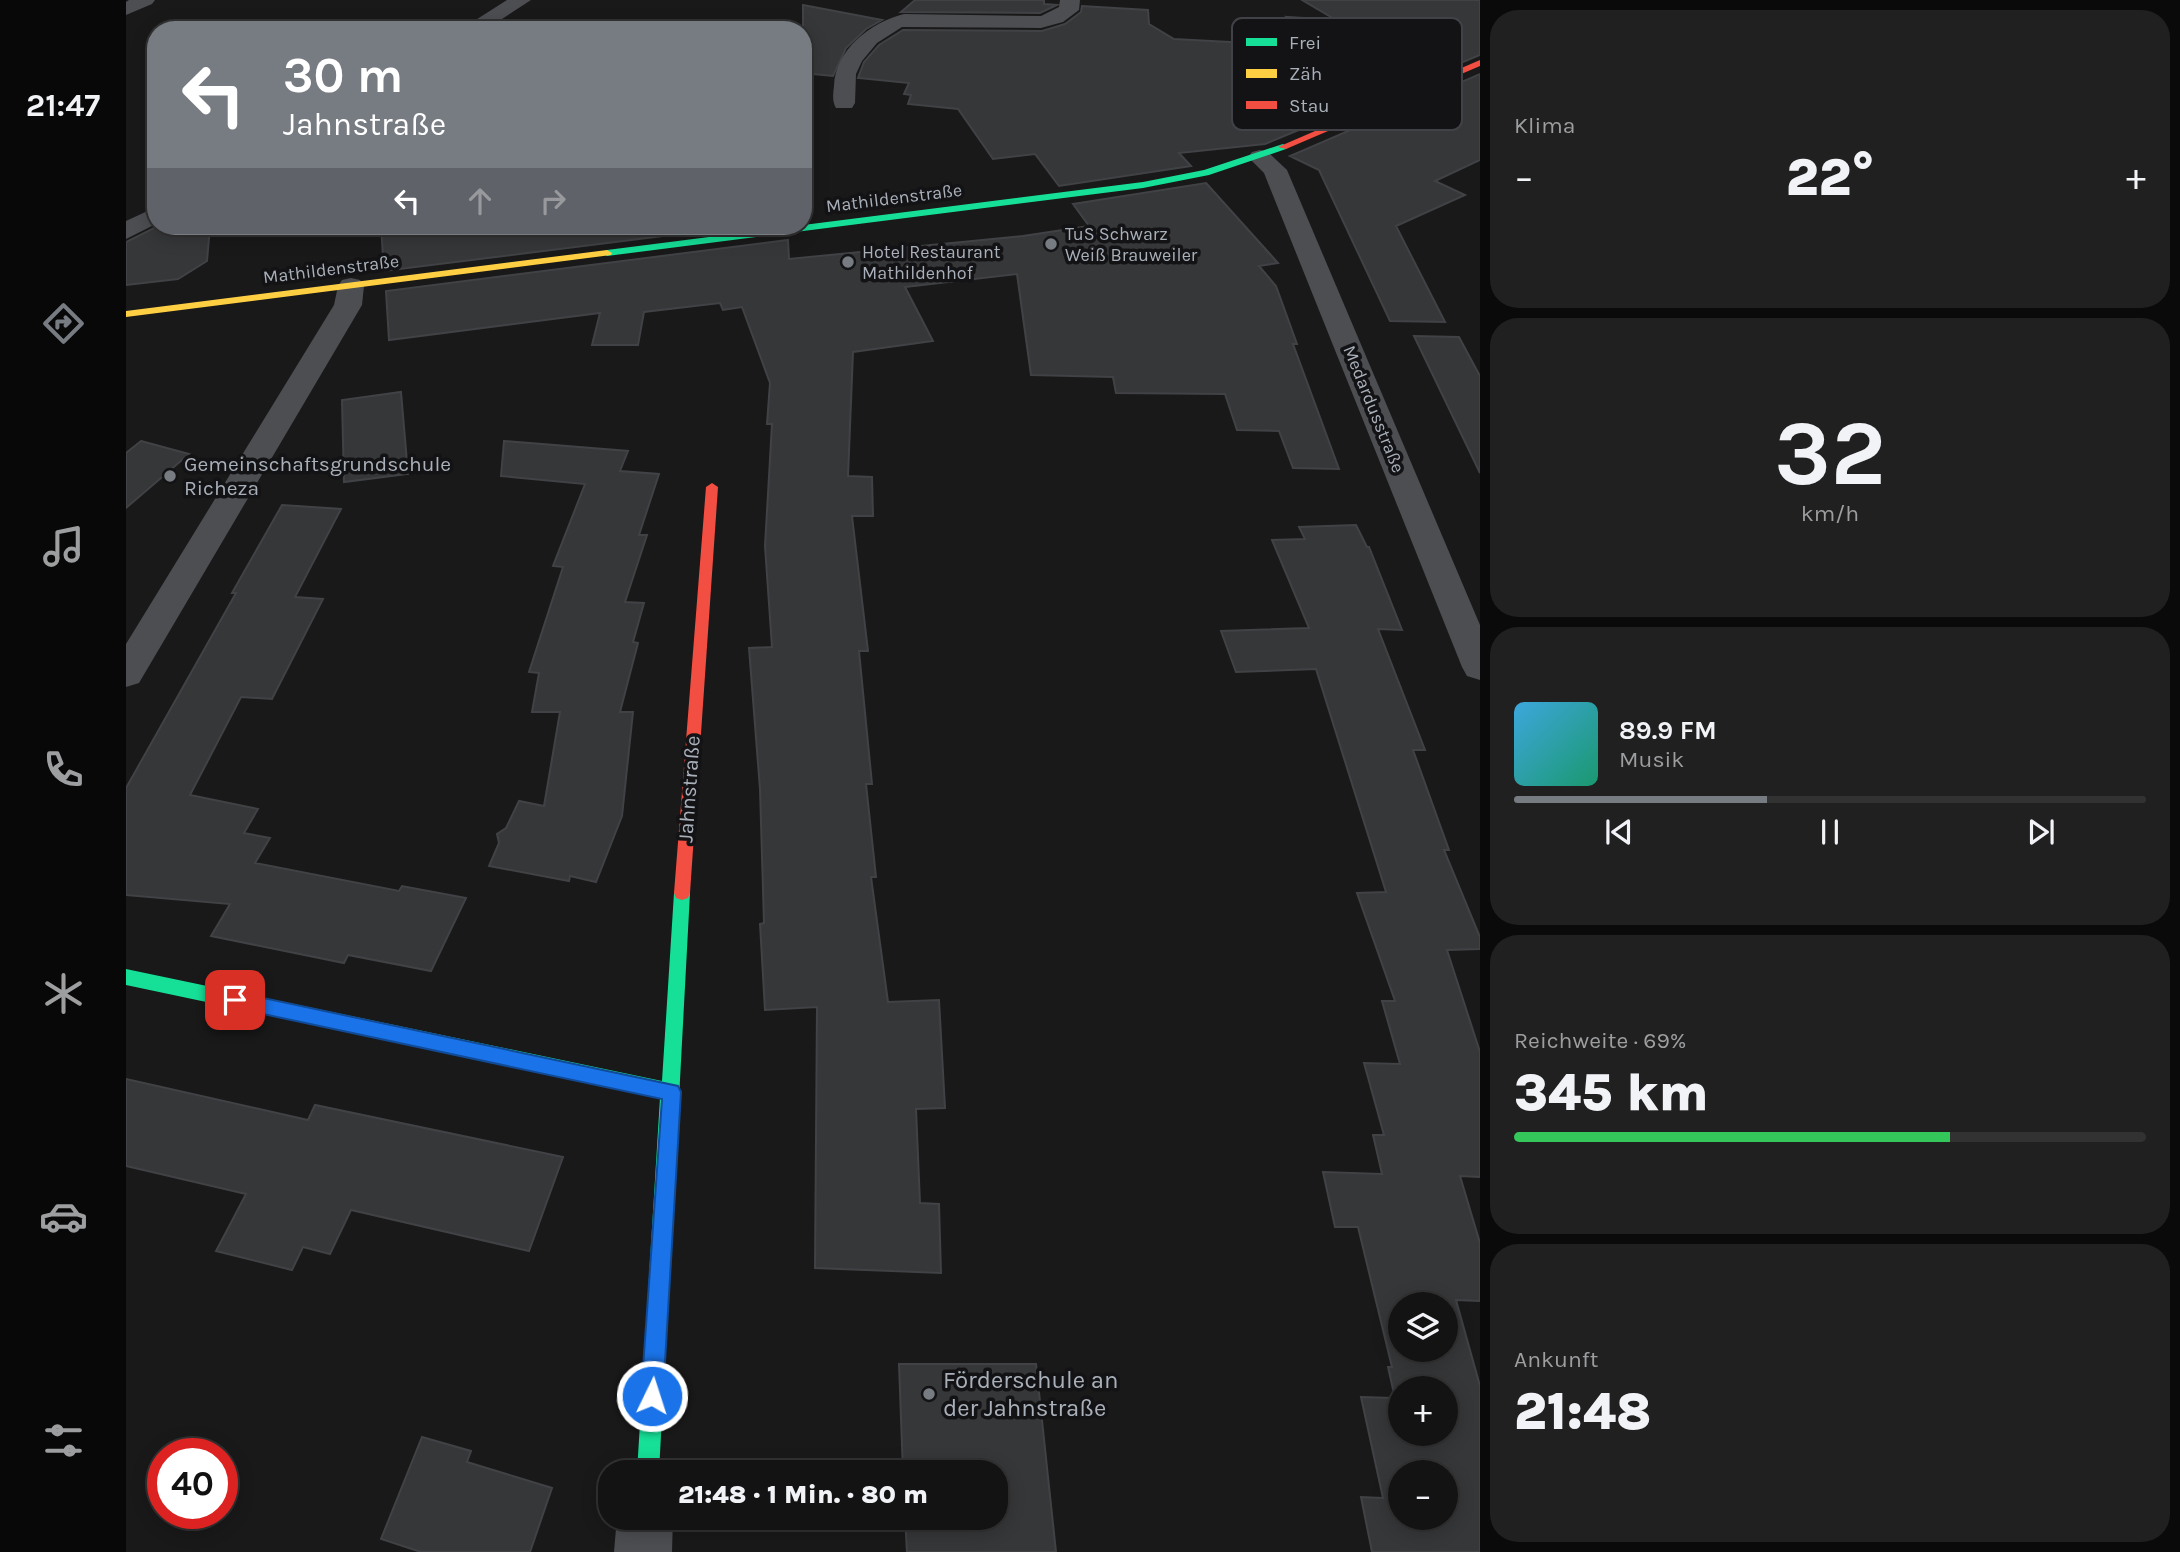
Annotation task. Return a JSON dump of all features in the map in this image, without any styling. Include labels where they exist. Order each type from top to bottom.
[{"type":"street","points":[[126,9],[145,0]]},
{"type":"street","points":[[485,21],[521,0]]},
{"type":"street","points":[[844,103],[846,72],[871,35],[889,24],[904,20],[1041,22],[1056,18],[1069,10],[1070,0]]},
{"type":"street","name":"Mathildenstraße","points":[[1462,71],[1480,63]]},
{"type":"street","name":"Mathildenstraße","points":[[812,227],[1143,185],[1206,173],[1259,156],[1321,130]]},
{"type":"street","name":"Medardusstraße","points":[[1259,156],[1275,170],[1480,667]]},
{"type":"street","points":[[126,231],[147,219]]},
{"type":"street","name":"Mathildenstraße","points":[[126,314],[751,235]]},
{"type":"street","points":[[126,674],[348,305],[351,286]]},
{"type":"street","name":"Jahnstraße","points":[[649,1460],[672,1092],[680,914],[712,486]]},
{"type":"street","points":[[126,977],[672,1092]]},
{"type":"street","points":[[643,1552],[644,1530]]},
{"type":"building","points":[[915,0],[1044,0],[1044,4],[1057,5],[1040,13],[901,12]]},
{"type":"building","points":[[1302,0],[1480,0],[1480,55],[1462,62],[1462,18],[1333,18]]},
{"type":"building","points":[[803,5],[882,20],[866,29],[846,48],[833,76],[812,74],[812,21],[803,21]]},
{"type":"building","points":[[1082,6],[1148,10],[1149,24],[1174,39],[1232,42],[1232,130],[1299,130],[1265,144],[1179,153],[1191,166],[1059,186],[1035,154],[993,159],[958,109],[908,104],[911,95],[904,94],[909,83],[858,78],[864,62],[879,45],[903,30],[1042,31],[1065,24],[1081,12]]},
{"type":"building","points":[[1480,74],[1480,160],[1435,181],[1465,195],[1396,226],[1445,322],[1390,321],[1319,170],[1290,156],[1350,130],[1462,130],[1462,82]]},
{"type":"building","points":[[1206,183],[1278,263],[1259,266],[1276,286],[1297,344],[1293,344],[1339,469],[1293,468],[1279,431],[1237,430],[1225,394],[1116,393],[1113,377],[1031,375],[1017,274],[905,287],[933,341],[853,352],[848,476],[872,477],[873,516],[852,516],[868,651],[859,651],[872,784],[866,784],[876,877],[871,877],[888,1002],[939,1000],[945,1108],[916,1109],[920,1203],[939,1204],[941,1273],[815,1268],[817,1007],[765,1010],[760,924],[764,923],[760,789],[749,648],[772,647],[765,546],[772,424],[767,424],[770,383],[742,307],[723,310],[720,303],[644,312],[638,345],[592,345],[600,313],[389,340],[386,291],[788,240],[789,259],[1023,236],[1089,226],[1073,204]]},
{"type":"building","points":[[147,232],[147,235],[209,235],[207,261],[178,279],[126,285],[126,242]]},
{"type":"building","points":[[382,235],[671,235],[384,271]]},
{"type":"building","points":[[1414,336],[1459,337],[1480,376],[1480,473]]},
{"type":"building","points":[[401,392],[408,474],[344,482],[342,400]]},
{"type":"building","points":[[141,441],[189,454],[126,508],[126,453]]},
{"type":"building","points":[[504,441],[628,451],[620,471],[659,474],[639,535],[647,535],[625,602],[644,603],[633,642],[638,643],[620,712],[633,712],[622,816],[596,882],[570,876],[569,881],[489,866],[499,843],[497,834],[506,828],[519,801],[544,806],[560,712],[532,712],[539,673],[529,672],[563,567],[553,566],[585,484],[501,476]]},
{"type":"building","points":[[282,505],[341,509],[295,597],[323,599],[272,699],[241,697],[190,795],[258,809],[244,833],[270,838],[255,863],[399,891],[402,886],[466,898],[431,971],[348,955],[344,963],[211,936],[230,904],[126,895],[126,788],[236,593],[232,593]]},
{"type":"building","points":[[1356,525],[1369,547],[1402,630],[1378,629],[1425,750],[1413,750],[1449,850],[1444,850],[1480,937],[1480,949],[1447,950],[1480,1052],[1480,1177],[1460,1176],[1480,1243],[1480,1301],[1458,1300],[1458,1292],[1388,1292],[1388,1351],[1358,1227],[1335,1227],[1323,1172],[1382,1174],[1373,1135],[1384,1135],[1364,1063],[1400,1064],[1382,1001],[1395,1001],[1357,893],[1386,892],[1316,669],[1236,672],[1221,631],[1309,628],[1272,540],[1305,539],[1299,527]]},
{"type":"building","points":[[126,1079],[308,1120],[315,1105],[563,1157],[529,1251],[351,1210],[330,1254],[303,1247],[292,1270],[216,1251],[246,1194],[126,1166]]},
{"type":"building","points":[[1458,1307],[1480,1386],[1480,1552],[1372,1552],[1361,1497],[1383,1498],[1361,1397],[1388,1398],[1388,1446],[1458,1446],[1458,1376],[1390,1376],[1388,1367],[1392,1367],[1391,1362],[1458,1362]]},
{"type":"building","points":[[899,1364],[1036,1364],[1056,1552],[907,1552],[906,1530],[1008,1530],[1008,1460],[903,1460]]},
{"type":"building","points":[[422,1437],[471,1451],[467,1462],[552,1488],[530,1552],[421,1552],[381,1539]]},
{"type":"traffic: fast","points":[[812,227],[1143,185],[1206,173],[1283,147]]},
{"type":"traffic: fast","points":[[607,253],[749,235]]},
{"type":"traffic: fast","points":[[649,1460],[682,893]]},
{"type":"traffic: fast","points":[[126,977],[672,1092]]},
{"type":"traffic: slow","points":[[126,314],[607,253]]},
{"type":"traffic: jam","points":[[1462,71],[1480,63]]},
{"type":"traffic: jam","points":[[1283,147],[1323,130]]},
{"type":"traffic: jam","points":[[682,893],[712,487]]},
{"type":"place","name":"TuS Schwarz Weiß Brauweiler","points":[[1051,244]]},
{"type":"place","name":"Hotel Restaurant Mathildenhof","points":[[848,262]]},
{"type":"place","name":"Gemeinschaftsgrundschule Richeza","points":[[170,476]]},
{"type":"place","name":"Förderschule an der Jahnstraße","points":[[929,1394]]},
{"type":"route","points":[[235,1000],[672,1092],[652,1396]]}]
